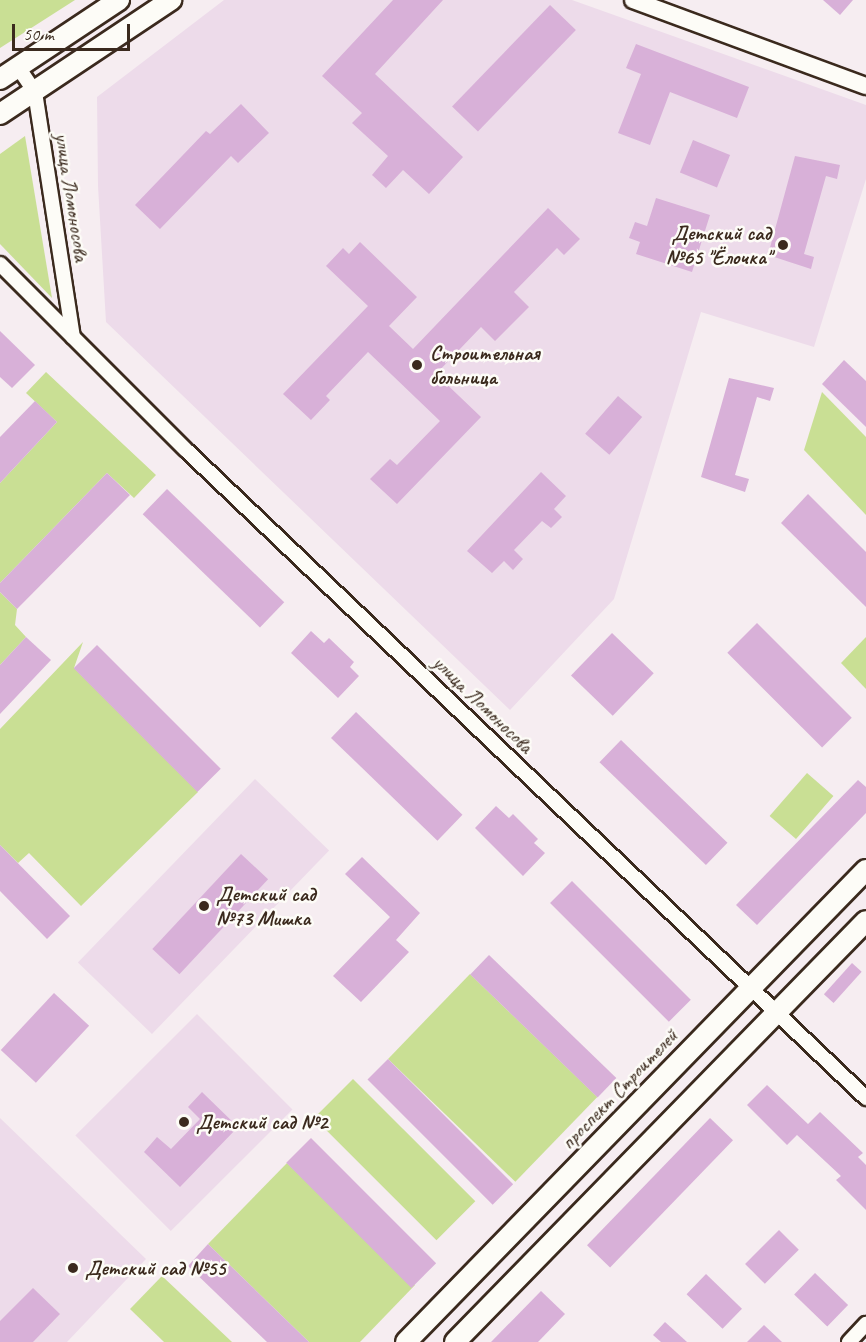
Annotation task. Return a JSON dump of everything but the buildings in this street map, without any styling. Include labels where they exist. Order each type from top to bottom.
[{"type":"main road","points":[[0,79],[118,0]]},
{"type":"main road","points":[[0,114],[171,0]]},
{"type":"main road","name":"проспект Строителей","points":[[406,1342],[866,870]]},
{"type":"main road","points":[[455,1342],[866,921]]},
{"type":"street","points":[[633,0],[866,86]]},
{"type":"street","name":"улица Ломоносова","points":[[18,67],[35,92],[73,338]]},
{"type":"street","name":"улица Ломоносова","points":[[0,264],[185,449],[866,1098]]},
{"type":"street","points":[[849,1342],[866,1324]]},
{"type":"shaded area","name":"Строительная больница","points":[[224,0],[572,0],[866,105],[866,179],[814,347],[701,312],[614,599],[510,710],[106,322],[98,186],[97,97]]},
{"type":"shaded area","name":"Детский сад №73 Мишка","points":[[255,779],[329,851],[152,1034],[78,962]]},
{"type":"shaded area","name":"Детский сад №2","points":[[197,1014],[292,1109],[171,1231],[75,1136]]},
{"type":"shaded area","name":"Детский сад №55","points":[[0,1118],[146,1259],[67,1342],[0,1342]]},
{"type":"green space","points":[[0,0],[75,0],[0,48]]},
{"type":"green space","points":[[25,136],[52,298],[0,244],[0,154]]},
{"type":"green space","points":[[46,372],[156,475],[134,498],[107,473],[0,583],[0,483],[57,422],[26,393]]},
{"type":"green space","points":[[822,392],[866,437],[866,515],[804,450]]},
{"type":"green space","points":[[0,592],[17,609],[15,625],[26,637],[0,665]]},
{"type":"green space","points":[[866,637],[866,689],[841,663]]},
{"type":"green space","points":[[83,642],[74,668],[198,792],[81,906],[29,853],[18,863],[0,845],[0,729]]},
{"type":"green space","points":[[807,773],[833,796],[796,839],[770,816]]},
{"type":"green space","points":[[470,974],[597,1097],[515,1182],[388,1059]]},
{"type":"green space","points":[[353,1079],[475,1201],[436,1240],[314,1118]]},
{"type":"green space","points":[[287,1163],[415,1285],[360,1342],[309,1342],[208,1244]]},
{"type":"green space","points":[[162,1276],[232,1342],[164,1342],[130,1309]]},
{"type":"place","name":"Детский сад №65 \"Ёлочка\"","points":[[783,245]]},
{"type":"place","name":"Строительная больница","points":[[417,365]]},
{"type":"place","name":"Детский сад №73 Мишка","points":[[204,906]]},
{"type":"place","name":"Детский сад №2","points":[[184,1122]]},
{"type":"place","name":"Детский сад №55","points":[[73,1268]]}]
